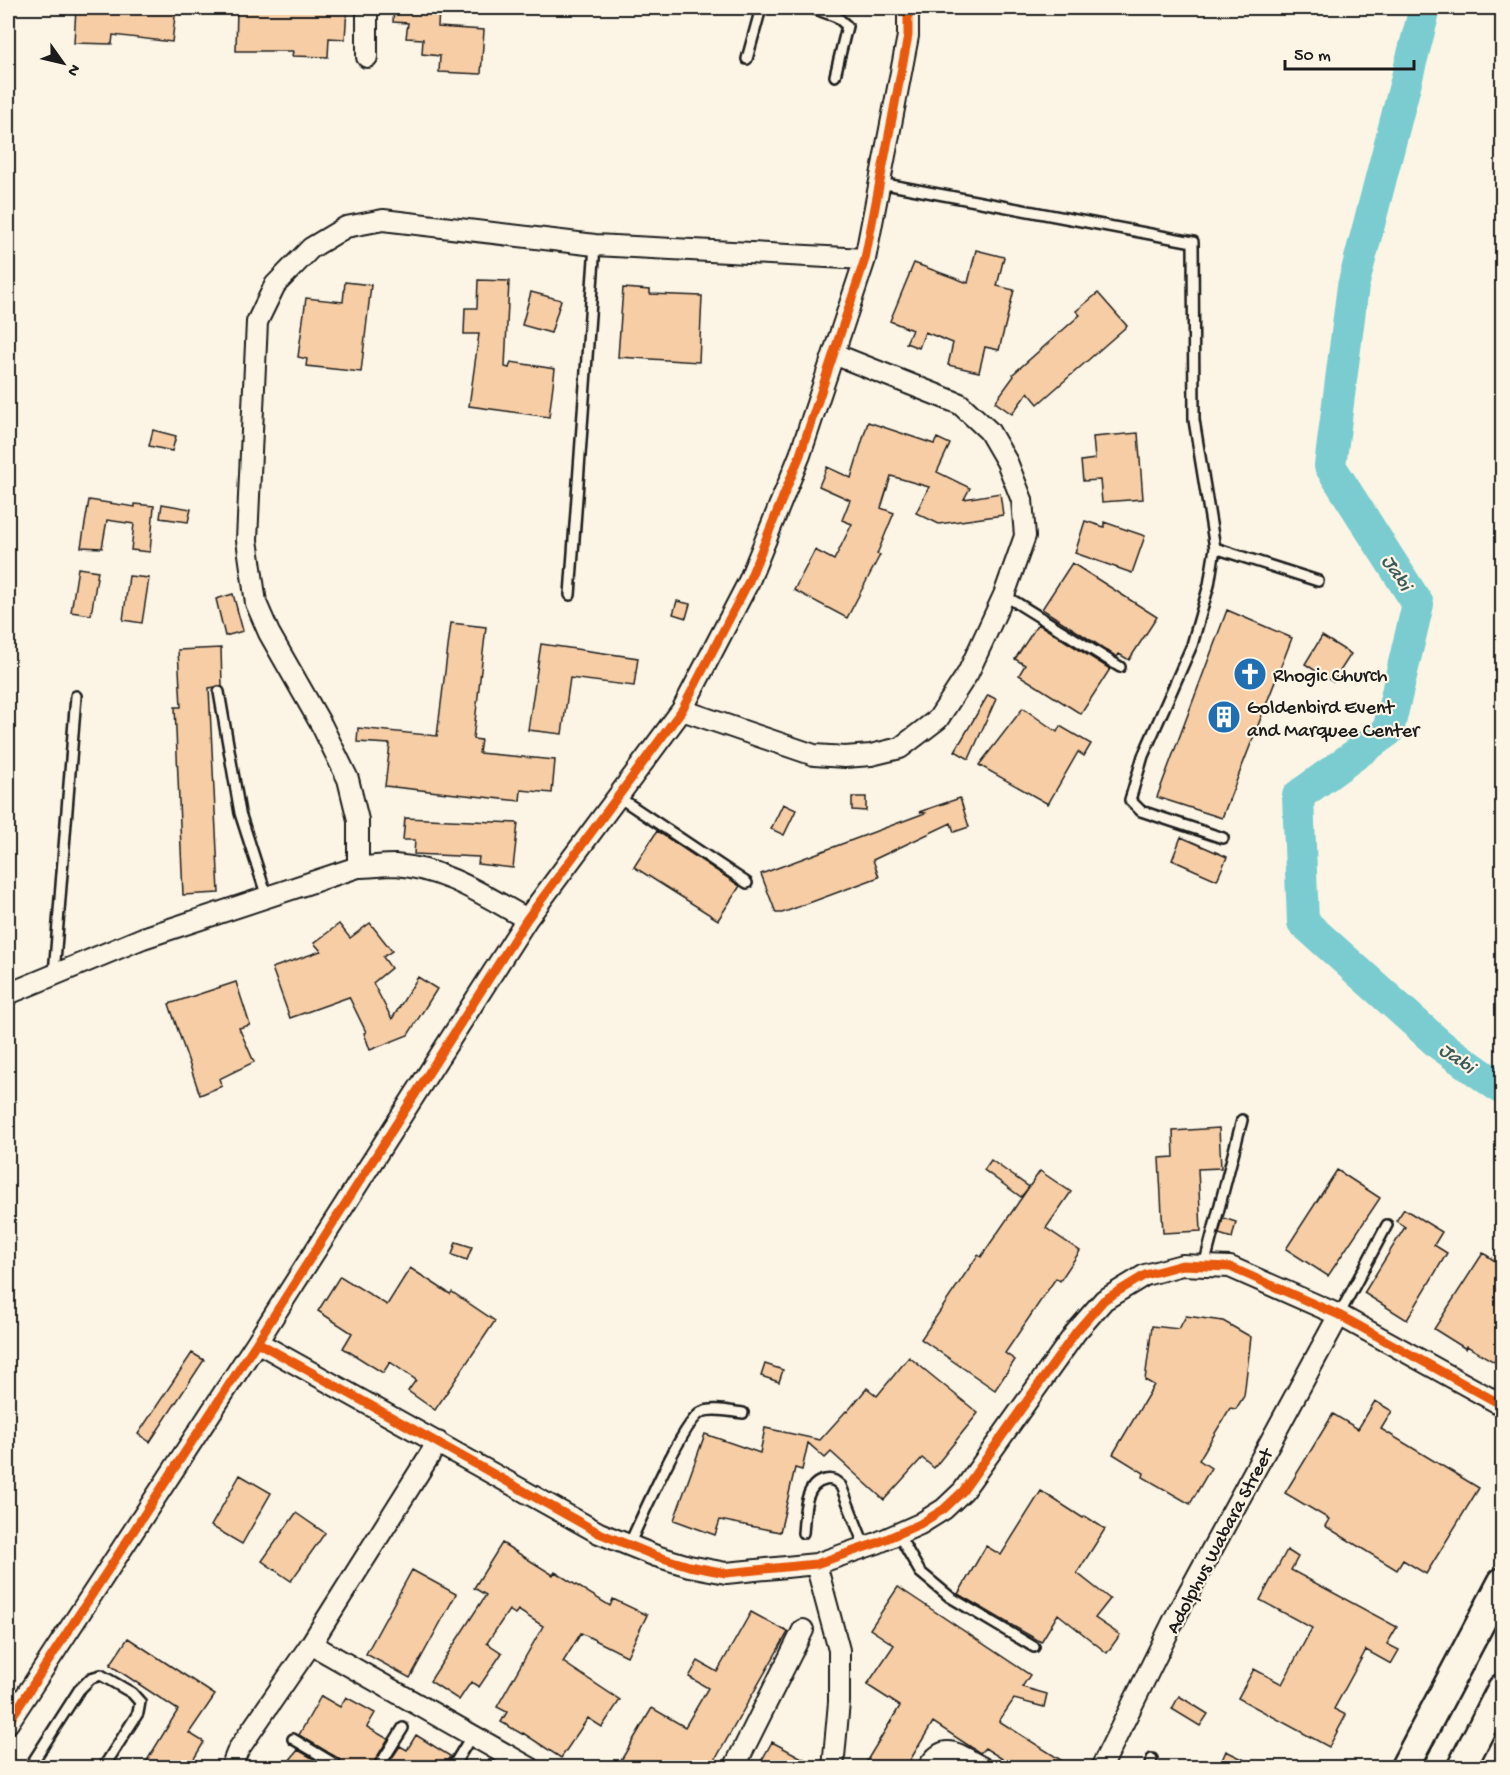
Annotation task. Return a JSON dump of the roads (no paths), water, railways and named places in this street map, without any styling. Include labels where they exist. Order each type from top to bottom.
[{"type":"main road","points":[[1404,1767],[1503,1582]]},
{"type":"main road","points":[[1461,1767],[1503,1688]]},
{"type":"street","points":[[367,57],[368,8]]},
{"type":"street","points":[[8,1723],[257,1342],[527,920],[682,710],[749,581],[800,455],[865,259],[908,36],[908,8]]},
{"type":"street","points":[[358,867],[358,820],[348,779],[322,726],[269,633],[256,603],[247,540],[257,322],[275,285],[311,248],[346,227],[383,220],[595,245],[865,259]]},
{"type":"street","points":[[682,710],[814,755],[844,757],[871,755],[900,748],[938,719],[968,673],[1004,595],[1025,536],[1022,500],[1007,462],[989,431],[960,404],[834,354]]},
{"type":"street","points":[[8,994],[143,938],[358,867],[395,866],[432,873],[460,882],[527,920]]},
{"type":"street","points":[[257,1342],[598,1533],[689,1566],[726,1573],[816,1564],[898,1534],[944,1509],[963,1491],[1076,1332],[1104,1300],[1144,1275],[1182,1265],[1230,1268],[1339,1315],[1503,1405]]},
{"type":"street","name":"Adolphus Wabara Street","points":[[1101,1767],[1178,1612],[1339,1315]]},
{"type":"street","points":[[231,1767],[238,1749],[311,1644],[438,1442]]},
{"type":"street","points":[[816,1564],[838,1650],[839,1702],[833,1767]]},
{"type":"street","points":[[734,1767],[802,1630]]},
{"type":"street","points":[[311,1644],[530,1767]]},
{"type":"street","points":[[928,1767],[935,1756],[942,1751],[950,1751],[983,1767]]},
{"type":"lane","points":[[747,59],[761,8]]},
{"type":"lane","points":[[812,8],[837,16],[847,26],[835,76]]},
{"type":"lane","points":[[880,183],[1193,242],[1194,420],[1215,548],[1209,585],[1192,645],[1143,756],[1130,800],[1141,811],[1222,838]]},
{"type":"lane","points":[[570,595],[595,245]]},
{"type":"lane","points":[[1215,548],[1318,581]]},
{"type":"lane","points":[[1004,595],[1120,667]]},
{"type":"lane","points":[[219,692],[240,813],[267,897]]},
{"type":"lane","points":[[54,974],[76,696]]},
{"type":"lane","points":[[617,796],[747,883]]},
{"type":"lane","points":[[1204,1266],[1242,1120]]},
{"type":"lane","points":[[1339,1315],[1387,1225]]},
{"type":"lane","points":[[629,1545],[682,1436],[695,1415],[704,1410],[743,1413]]},
{"type":"lane","points":[[803,1533],[810,1488],[816,1482],[836,1480],[841,1486],[865,1547]]},
{"type":"lane","points":[[898,1534],[920,1572],[950,1597],[1034,1647]]},
{"type":"lane","points":[[29,1767],[80,1690],[91,1678],[101,1675],[132,1693],[140,1702],[138,1713],[103,1767]]},
{"type":"lane","points":[[378,1767],[403,1728]]},
{"type":"lane","points":[[452,1767],[472,1735]]},
{"type":"lane","points":[[293,1739],[338,1767]]},
{"type":"waterway","name":"Jabi","points":[[1425,8],[1353,286],[1330,466],[1418,604],[1388,731],[1298,796],[1303,922],[1439,1044],[1502,1089]]},
{"type":"place","name":"Rhogic Church","points":[[1250,674]]},
{"type":"place","name":"Goldenbird Event and Marquee Center","points":[[1224,717]]}]
